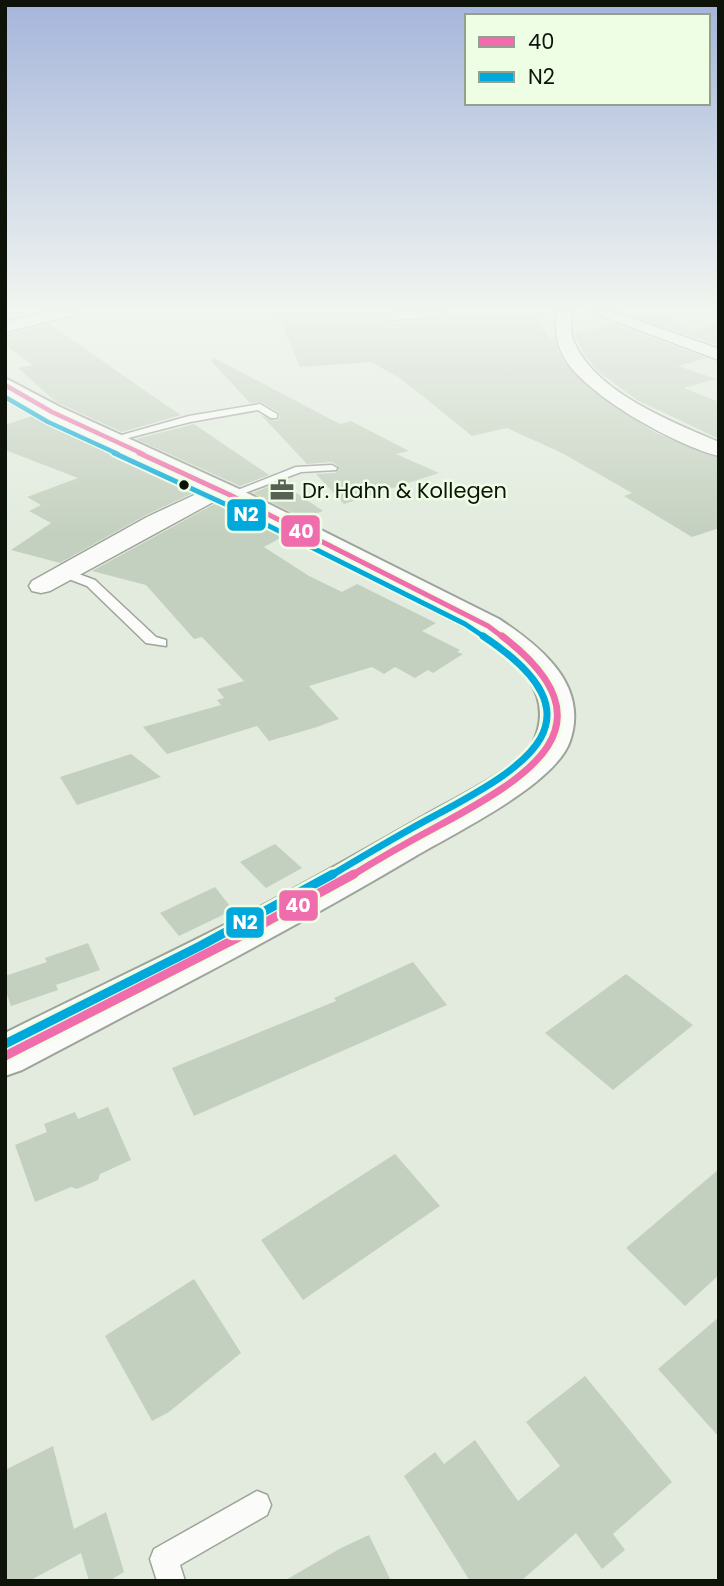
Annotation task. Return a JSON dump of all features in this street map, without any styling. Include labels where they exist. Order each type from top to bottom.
[{"type":"street","points":[[5,1056],[305,902],[520,776],[550,747],[557,722],[557,698],[545,674],[507,638],[470,615],[224,493],[51,412],[7,386]]},
{"type":"street","points":[[600,386],[650,419],[719,450]]},
{"type":"street","points":[[41,586],[224,493]]},
{"type":"lane","points":[[109,440],[189,419],[260,407],[274,416]]},
{"type":"lane","points":[[224,493],[300,469],[332,468]]},
{"type":"lane","points":[[65,573],[91,583],[151,640],[160,643]]},
{"type":"lane","points":[[171,1581],[164,1559],[257,1505]]},
{"type":"building","points":[[38,386],[138,386],[181,415],[122,432],[56,402]]},
{"type":"building","points":[[234,386],[267,386],[340,424],[351,421],[409,451],[396,454],[439,473],[344,504],[316,474],[336,473],[338,466],[332,462],[307,464],[261,415],[277,421],[280,418],[278,412],[261,402],[250,403]]},
{"type":"building","points":[[410,386],[587,386],[656,433],[719,458],[719,528],[692,537],[624,496],[632,493],[562,453],[507,428],[472,436]]},
{"type":"building","points":[[618,386],[691,386],[684,388],[719,402],[719,439],[637,400]]},
{"type":"building","points":[[35,415],[195,492],[146,515],[60,563],[11,550],[51,523],[29,511],[41,505],[27,497],[78,478],[5,450],[5,425]]},
{"type":"building","points":[[194,424],[269,475],[240,486],[136,439]]},
{"type":"building","points":[[280,482],[323,511],[303,518],[253,493]]},
{"type":"building","points":[[218,502],[284,536],[264,547],[309,576],[342,592],[357,584],[436,623],[422,631],[463,654],[433,673],[428,670],[415,678],[395,667],[384,674],[372,667],[309,686],[339,719],[314,728],[269,741],[257,726],[167,754],[143,727],[221,705],[217,700],[224,698],[217,689],[244,681],[202,637],[194,639],[146,585],[92,571]]},
{"type":"building","points":[[131,754],[161,777],[77,805],[60,777]]},
{"type":"building","points":[[275,844],[302,868],[266,888],[240,862]]},
{"type":"building","points":[[215,887],[233,910],[179,936],[160,913]]},
{"type":"building","points":[[88,943],[100,970],[56,985],[58,990],[11,1006],[5,989],[5,976],[47,962],[45,958]]},
{"type":"building","points":[[413,962],[447,1005],[194,1116],[172,1068],[336,1001],[334,998]]},
{"type":"building","points":[[626,974],[693,1025],[613,1090],[545,1033]]},
{"type":"building","points":[[108,1107],[131,1160],[100,1174],[98,1180],[77,1189],[71,1187],[35,1202],[15,1145],[47,1132],[44,1124],[75,1112],[78,1119]]},
{"type":"building","points":[[395,1154],[440,1206],[303,1300],[261,1240]]},
{"type":"building","points":[[719,1169],[719,1275],[685,1306],[626,1248]]},
{"type":"building","points":[[194,1279],[241,1353],[169,1412],[152,1421],[105,1336]]},
{"type":"building","points":[[719,1317],[719,1437],[658,1369]]},
{"type":"building","points":[[585,1376],[672,1482],[613,1534],[625,1550],[602,1569],[576,1533],[521,1581],[470,1581],[404,1476],[435,1452],[444,1464],[475,1440],[518,1501],[560,1466],[526,1422]]},
{"type":"building","points":[[53,1446],[74,1529],[106,1512],[124,1572],[109,1581],[89,1581],[81,1553],[29,1581],[5,1581],[5,1470]]},
{"type":"building","points":[[369,1535],[391,1581],[284,1581],[341,1548]]},
{"type":"transit line","name":"40","points":[[5,1056],[289,911],[490,796],[542,757],[551,744],[557,725],[557,707],[544,675],[518,648],[488,626],[230,495],[52,412],[7,386]]},
{"type":"transit line","name":"N2","points":[[5,397],[48,422],[225,504],[465,624],[497,645],[527,670],[538,685],[545,702],[547,720],[541,740],[533,751],[485,788],[283,902],[5,1044]]},
{"type":"place","name":"Dr. Hahn & Kollegen","points":[[282,490]]}]
